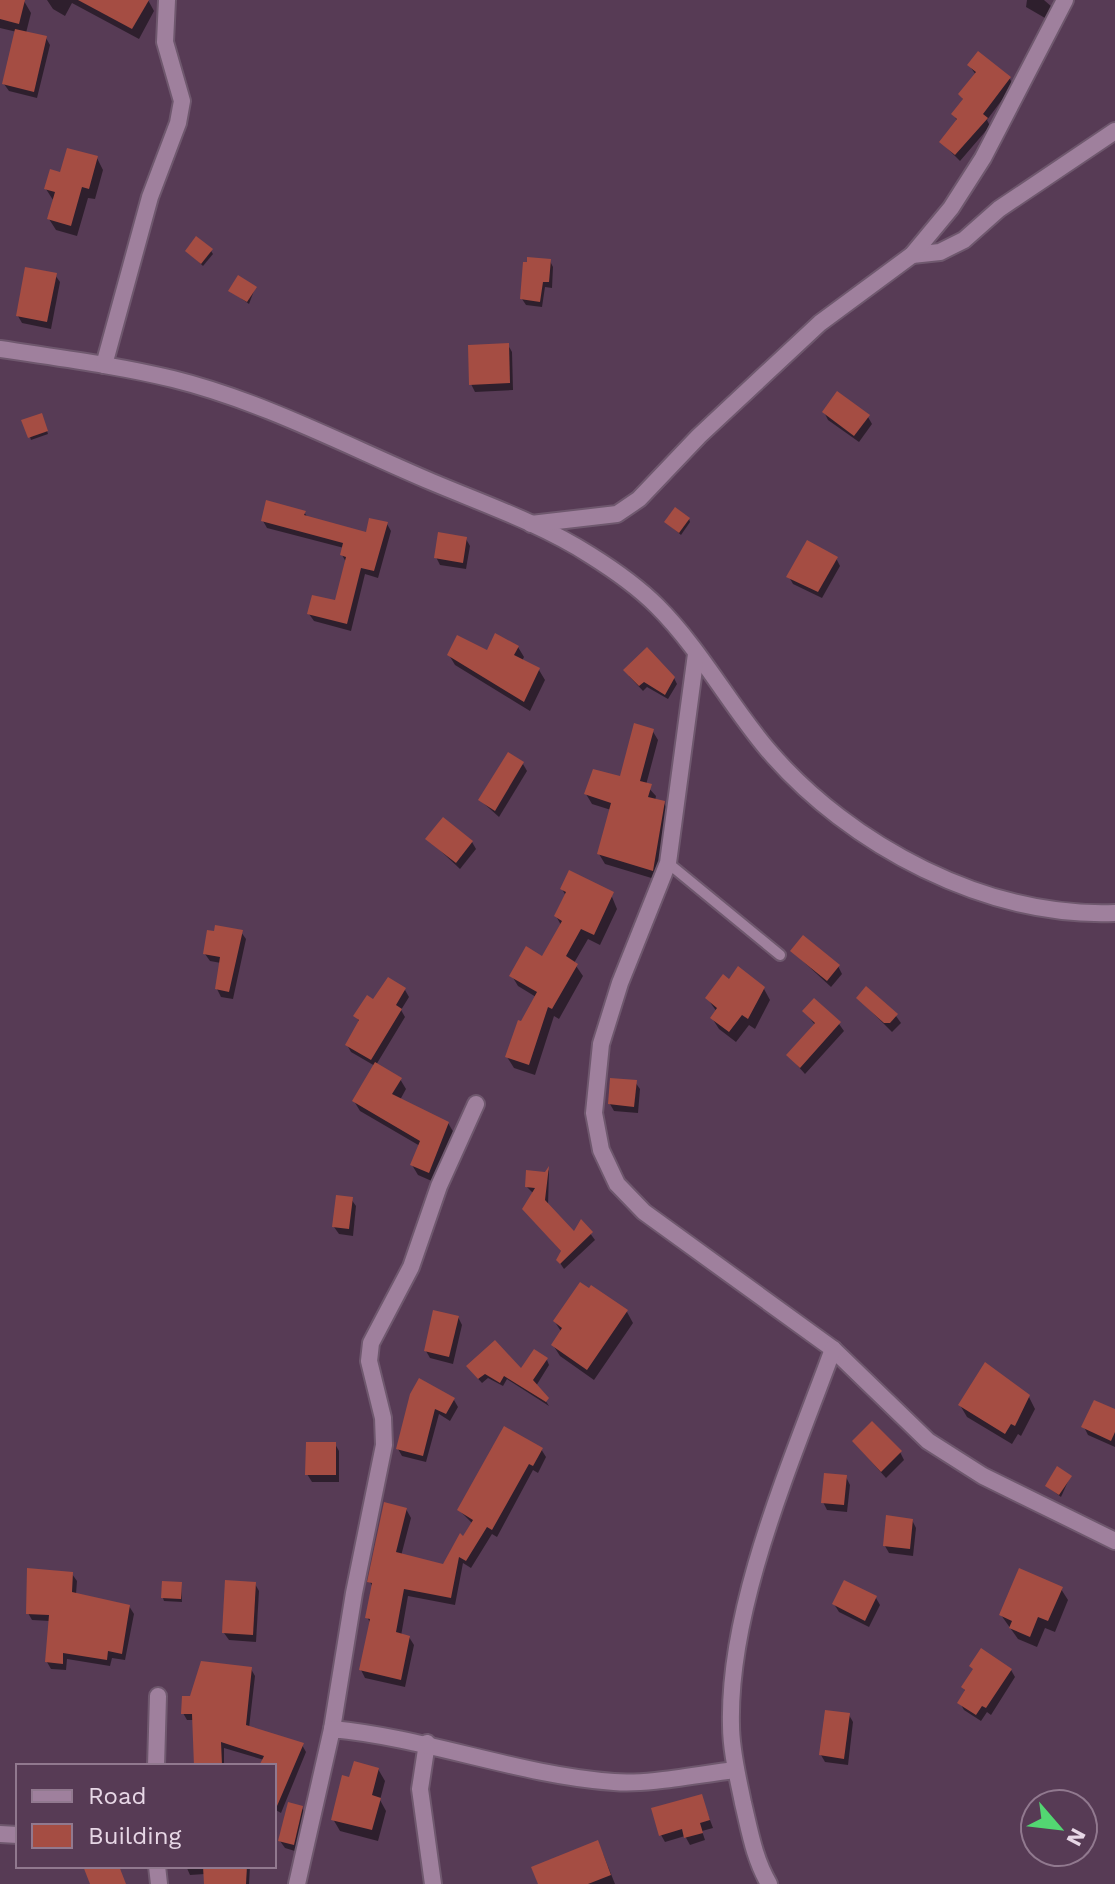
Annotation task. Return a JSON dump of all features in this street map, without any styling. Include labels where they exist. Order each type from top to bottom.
[{"type":"street","points":[[104,365],[150,197],[178,123],[182,101],[165,42],[167,0]]},
{"type":"street","points":[[531,524],[617,514],[639,499],[699,436],[820,323],[912,255],[951,208],[983,158],[1065,0]]},
{"type":"street","points":[[912,255],[940,252],[964,240],[999,209],[1115,131]]},
{"type":"street","points":[[0,349],[175,379],[262,409],[531,524],[587,553],[630,582],[659,608],[767,749],[801,785],[843,820],[927,870],[987,894],[1043,909],[1081,914],[1115,913]]},
{"type":"street","points":[[696,654],[668,863],[620,983],[601,1044],[594,1113],[601,1150],[617,1184],[644,1212],[833,1349],[928,1441],[983,1476],[1115,1541]]},
{"type":"street","points":[[297,1884],[332,1729],[354,1593],[384,1445],[383,1418],[369,1361],[371,1343],[411,1267],[439,1186],[476,1104]]},
{"type":"street","points":[[769,1884],[756,1861],[736,1770],[731,1726],[734,1667],[752,1582],[833,1349]]},
{"type":"street","points":[[156,1764],[158,1696]]},
{"type":"street","points":[[332,1729],[427,1743],[516,1766],[617,1783],[736,1770]]},
{"type":"street","points":[[427,1743],[420,1789],[433,1884]]},
{"type":"lane","points":[[668,863],[780,955]]},
{"type":"building","points":[[0,0],[25,0],[19,24],[0,19]]},
{"type":"building","points":[[78,0],[149,0],[132,29]]},
{"type":"building","points":[[15,29],[47,36],[34,92],[2,84]]},
{"type":"building","points":[[978,51],[1011,77],[983,114],[988,118],[955,155],[939,142],[957,119],[951,114],[963,99],[958,94],[976,72],[967,65]]},
{"type":"building","points":[[67,148],[98,156],[89,189],[82,187],[71,226],[47,219],[55,192],[44,189],[50,169],[60,172]]},
{"type":"building","points":[[196,236],[213,249],[201,264],[185,251]]},
{"type":"building","points":[[527,257],[551,259],[549,282],[543,282],[540,302],[520,299],[523,262],[527,262]]},
{"type":"building","points":[[25,267],[57,273],[47,322],[16,316]]},
{"type":"building","points":[[238,275],[257,287],[247,302],[228,291]]},
{"type":"building","points":[[509,343],[510,383],[469,385],[468,345]]},
{"type":"building","points":[[837,391],[870,415],[854,436],[822,412]]},
{"type":"building","points":[[42,413],[48,431],[28,438],[21,420]]},
{"type":"building","points":[[266,500],[306,511],[304,515],[366,532],[369,518],[388,522],[374,571],[361,568],[347,624],[307,614],[312,595],[335,600],[346,557],[340,555],[343,543],[261,521]]},
{"type":"building","points":[[675,507],[690,518],[679,533],[664,522]]},
{"type":"building","points":[[438,532],[467,537],[463,563],[434,558]]},
{"type":"building","points":[[807,540],[838,557],[818,592],[786,577]]},
{"type":"building","points":[[495,633],[519,646],[514,655],[540,668],[524,702],[447,655],[457,635],[487,650]]},
{"type":"building","points":[[647,647],[675,677],[665,695],[644,682],[639,686],[623,670]]},
{"type":"building","points":[[634,723],[654,729],[640,781],[652,784],[648,797],[665,801],[653,871],[597,854],[611,803],[584,794],[593,769],[620,776]]},
{"type":"building","points":[[508,752],[524,762],[495,811],[478,800]]},
{"type":"building","points":[[443,817],[473,841],[456,863],[425,839]]},
{"type":"building","points":[[569,870],[614,892],[594,935],[581,929],[566,956],[578,964],[552,1009],[548,1007],[529,1065],[505,1057],[518,1020],[521,1021],[537,992],[509,976],[526,946],[542,956],[562,921],[554,916],[566,892],[560,889]]},
{"type":"building","points":[[215,925],[243,930],[229,992],[215,989],[220,957],[203,954],[207,930],[214,931]]},
{"type":"building","points":[[803,935],[840,965],[827,981],[790,951]]},
{"type":"building","points":[[738,966],[765,987],[748,1019],[742,1015],[729,1032],[710,1018],[717,1008],[705,998],[723,974],[729,979]]},
{"type":"building","points":[[388,977],[406,988],[396,1005],[402,1009],[371,1060],[345,1045],[359,1020],[353,1016],[367,995],[373,999]]},
{"type":"building","points":[[866,986],[898,1014],[890,1023],[884,1023],[856,998]]},
{"type":"building","points":[[814,998],[841,1022],[800,1068],[786,1055],[815,1023],[802,1011]]},
{"type":"building","points":[[375,1062],[402,1078],[392,1094],[449,1122],[429,1173],[410,1165],[420,1141],[352,1101]]},
{"type":"building","points":[[610,1078],[637,1080],[634,1107],[608,1104]]},
{"type":"building","points":[[549,1166],[545,1200],[574,1231],[581,1219],[593,1232],[560,1264],[556,1260],[561,1251],[522,1209],[535,1188],[525,1187],[526,1170],[545,1172]]},
{"type":"building","points":[[336,1195],[353,1197],[349,1229],[332,1227]]},
{"type":"building","points":[[580,1282],[589,1288],[591,1285],[628,1310],[587,1370],[551,1345],[562,1328],[553,1321]]},
{"type":"building","points":[[433,1310],[459,1316],[449,1357],[424,1351]]},
{"type":"building","points":[[495,1340],[521,1368],[534,1349],[548,1358],[533,1380],[549,1398],[546,1402],[504,1376],[500,1383],[485,1374],[478,1379],[466,1366]]},
{"type":"building","points":[[985,1362],[1030,1395],[1015,1426],[1011,1424],[1005,1434],[958,1405]]},
{"type":"building","points":[[419,1378],[455,1398],[446,1414],[435,1409],[423,1456],[396,1449],[410,1394]]},
{"type":"building","points":[[1094,1400],[1115,1409],[1115,1432],[1111,1441],[1081,1427]]},
{"type":"building","points":[[872,1421],[902,1451],[881,1472],[852,1441]]},
{"type":"building","points":[[504,1426],[543,1448],[533,1466],[529,1464],[492,1530],[487,1527],[466,1561],[459,1557],[451,1598],[404,1589],[396,1632],[410,1636],[401,1680],[359,1670],[370,1619],[365,1618],[372,1583],[367,1582],[384,1502],[407,1508],[396,1552],[443,1564],[460,1533],[463,1536],[473,1520],[457,1510]]},
{"type":"building","points":[[306,1442],[336,1442],[336,1475],[305,1475]]},
{"type":"building","points":[[1057,1466],[1072,1476],[1059,1495],[1045,1486]]},
{"type":"building","points":[[824,1473],[847,1475],[844,1505],[821,1503]]},
{"type":"building","points":[[886,1515],[913,1519],[910,1549],[883,1546]]},
{"type":"building","points":[[27,1568],[73,1572],[72,1592],[130,1605],[122,1654],[108,1651],[107,1660],[63,1653],[63,1664],[45,1662],[49,1615],[26,1614]]},
{"type":"building","points":[[1019,1568],[1063,1587],[1048,1621],[1038,1617],[1030,1637],[1009,1628],[1012,1621],[999,1615]]},
{"type":"building","points":[[225,1580],[256,1582],[253,1635],[222,1633]]},
{"type":"building","points":[[844,1580],[877,1596],[865,1621],[832,1604]]},
{"type":"building","points":[[162,1581],[182,1582],[181,1599],[161,1598]]},
{"type":"building","points":[[981,1648],[1012,1669],[986,1708],[982,1706],[976,1715],[957,1703],[965,1690],[961,1687],[973,1669],[969,1666]]},
{"type":"building","points":[[201,1661],[252,1667],[246,1725],[304,1743],[276,1808],[276,1764],[260,1764],[264,1756],[221,1742],[222,1764],[194,1764],[192,1714],[181,1714],[182,1696],[190,1696]]},
{"type":"building","points":[[825,1710],[850,1713],[844,1759],[819,1755]]},
{"type":"building","points":[[354,1761],[379,1768],[372,1795],[381,1798],[372,1830],[331,1820],[342,1775],[349,1777]]},
{"type":"building","points":[[702,1794],[710,1820],[700,1823],[703,1833],[684,1838],[682,1829],[659,1836],[651,1808]]},
{"type":"building","points":[[288,1802],[303,1806],[294,1845],[278,1841]]},
{"type":"building","points":[[598,1840],[611,1875],[588,1884],[538,1884],[531,1867]]},
{"type":"building","points":[[84,1868],[120,1868],[126,1884],[90,1884]]},
{"type":"building","points":[[203,1868],[247,1868],[246,1884],[204,1884]]}]
